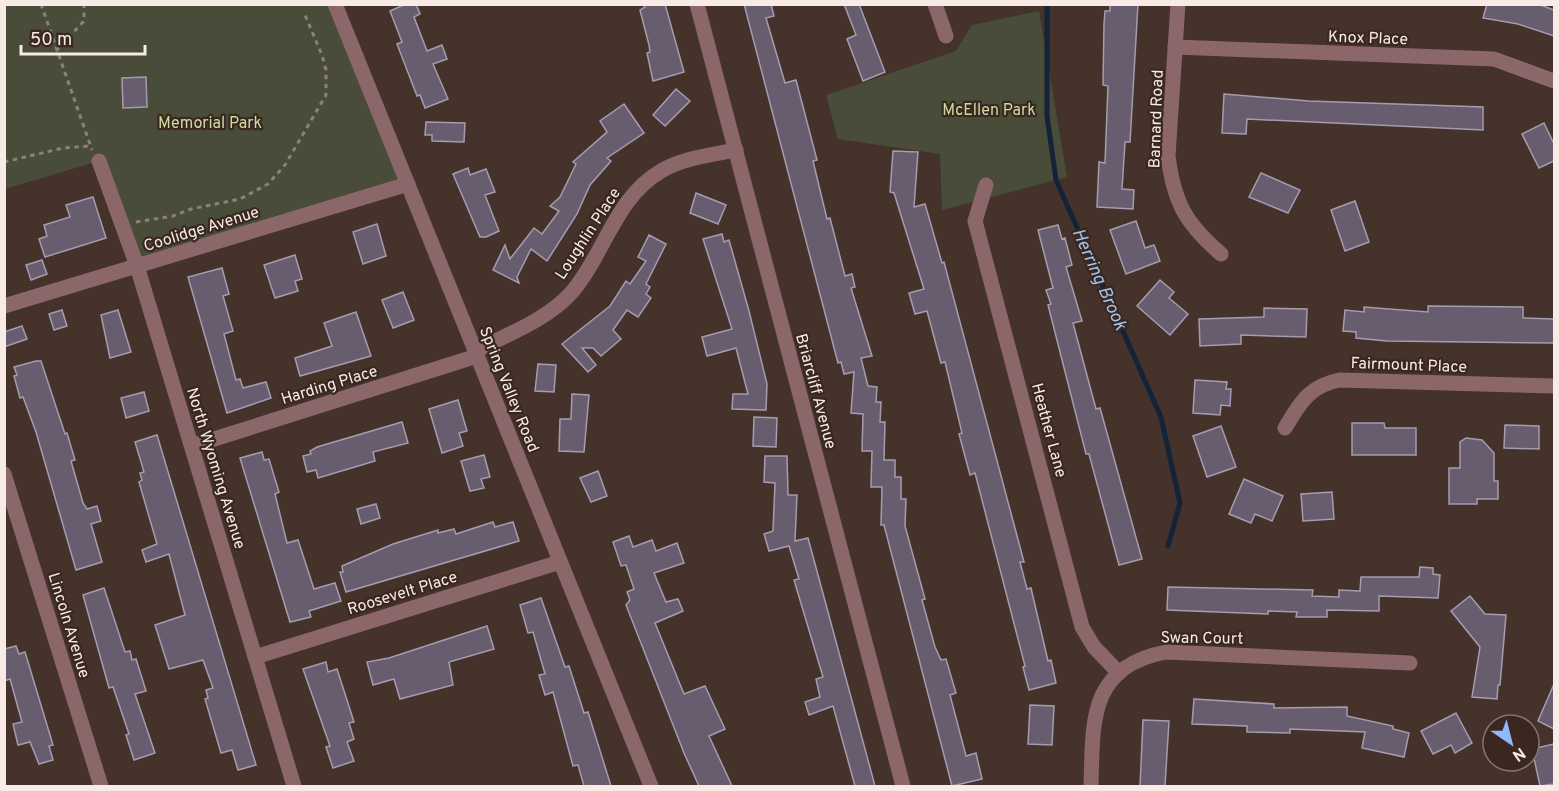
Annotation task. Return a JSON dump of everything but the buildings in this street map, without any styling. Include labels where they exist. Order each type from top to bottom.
[{"type":"street","name":"Spring Valley Road","points":[[335,4],[651,786]]},
{"type":"street","name":"Briarcliff Avenue","points":[[697,4],[903,786]]},
{"type":"street","points":[[935,4],[946,36]]},
{"type":"street","name":"Barnard Road","points":[[1178,4],[1168,156],[1171,179],[1177,199],[1196,232],[1221,254]]},
{"type":"street","name":"Knox Place","points":[[1175,47],[1494,60],[1554,81]]},
{"type":"street","name":"Loughlin Place","points":[[476,353],[550,313],[571,292],[588,270],[623,207],[643,184],[681,162],[736,150]]},
{"type":"street","name":"North Wyoming Avenue","points":[[99,161],[137,266],[294,786]]},
{"type":"street","name":"Coolidge Avenue","points":[[4,306],[408,184]]},
{"type":"street","name":"Heather Lane","points":[[986,185],[975,221],[1082,627],[1089,641],[1119,673]]},
{"type":"street","name":"Harding Place","points":[[192,446],[476,353]]},
{"type":"street","name":"Fairmount Place","points":[[1285,428],[1303,398],[1320,385],[1339,380],[1554,386]]},
{"type":"street","name":"Lincoln Avenue","points":[[4,474],[101,786]]},
{"type":"street","name":"Roosevelt Place","points":[[255,657],[560,562]]},
{"type":"street","name":"Swan Court","points":[[1091,786],[1093,722],[1098,704],[1119,673],[1132,663],[1166,652],[1410,663]]},
{"type":"path","points":[[41,4],[89,146],[99,161]]},
{"type":"path","points":[[56,51],[84,21],[84,4]]},
{"type":"path","points":[[122,225],[173,216],[190,209],[240,199],[268,184],[285,165],[326,95],[326,70],[305,15]]},
{"type":"path","points":[[4,162],[63,147],[89,146]]},
{"type":"green space","name":"Memorial Park","points":[[5,4],[335,5],[408,184],[137,266],[99,161],[5,189]]},
{"type":"green space","name":"McEllen Park","points":[[1039,11],[1067,177],[942,210],[940,154],[838,139],[826,95],[956,51],[972,25]]},
{"type":"waterway","name":"Herring Brook","points":[[1047,4],[1047,116],[1056,180],[1161,417],[1180,503],[1168,546]]}]
